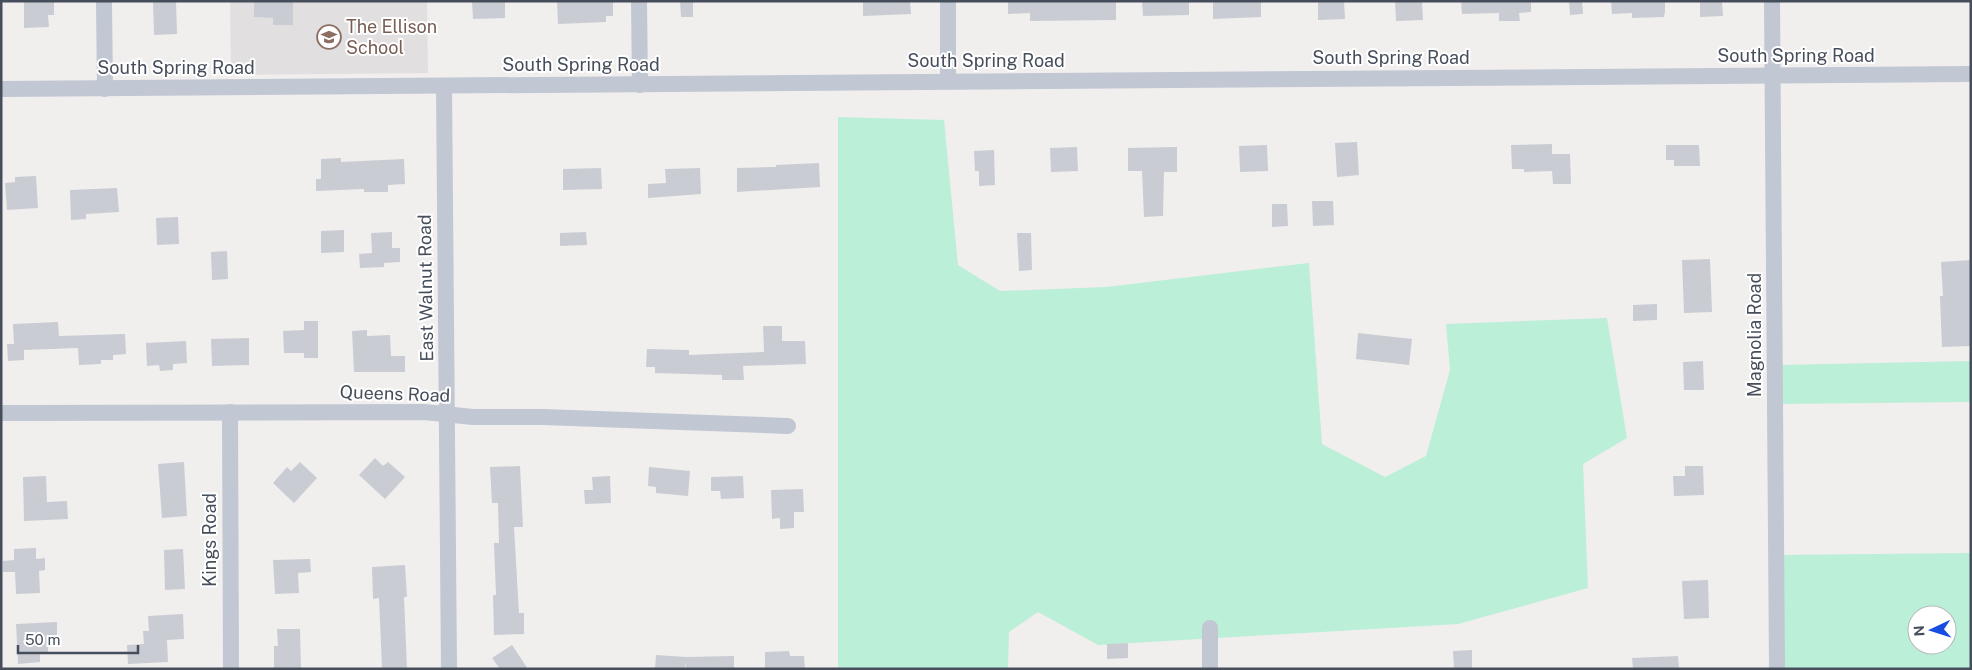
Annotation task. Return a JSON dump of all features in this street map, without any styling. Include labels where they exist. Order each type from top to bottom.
[{"type":"street","points":[[104,1],[105,89]]},
{"type":"street","points":[[639,1],[640,84]]},
{"type":"street","points":[[948,1],[948,82]]},
{"type":"street","name":"Magnolia Road","points":[[1772,1],[1777,669]]},
{"type":"street","name":"South Spring Road","points":[[1,89],[1971,74]]},
{"type":"street","name":"East Walnut Road","points":[[444,86],[449,669]]},
{"type":"street","name":"Kings Road","points":[[230,412],[231,669]]},
{"type":"street","name":"Queens Road","points":[[1,413],[424,412],[447,415],[788,426]]},
{"type":"street","points":[[1210,628],[1210,669]]},
{"type":"shaded area","name":"The Ellison School","points":[[230,1],[427,1],[428,73],[231,75]]},
{"type":"green space","points":[[838,117],[944,120],[958,265],[1000,291],[1106,287],[1309,263],[1322,444],[1385,477],[1426,456],[1450,370],[1446,324],[1607,318],[1627,438],[1583,464],[1588,588],[1458,624],[1098,645],[1038,612],[1009,632],[1008,669],[838,669]]},
{"type":"green space","points":[[1971,361],[1971,402],[1773,404],[1773,365]]},
{"type":"green space","points":[[1971,553],[1971,669],[1777,669],[1776,555]]},
{"type":"building","points":[[24,1],[54,1],[54,15],[48,15],[49,27],[24,28]]},
{"type":"building","points":[[153,1],[176,1],[177,34],[154,35]]},
{"type":"building","points":[[254,1],[293,1],[293,25],[273,25],[273,18],[254,17]]},
{"type":"building","points":[[472,1],[505,1],[505,18],[473,19]]},
{"type":"building","points":[[557,1],[613,1],[613,16],[606,16],[606,22],[558,24]]},
{"type":"building","points":[[680,1],[693,1],[693,17],[681,17]]},
{"type":"building","points":[[863,1],[910,1],[911,14],[863,16]]},
{"type":"building","points":[[1008,1],[1116,1],[1116,20],[1030,21],[1030,13],[1008,14]]},
{"type":"building","points":[[1142,1],[1189,1],[1189,15],[1143,16]]},
{"type":"building","points":[[1213,1],[1261,1],[1261,17],[1213,19]]},
{"type":"building","points":[[1318,1],[1344,1],[1345,19],[1318,20]]},
{"type":"building","points":[[1395,1],[1422,1],[1423,20],[1396,21]]},
{"type":"building","points":[[1461,1],[1531,1],[1531,12],[1519,13],[1520,21],[1499,21],[1499,13],[1462,14]]},
{"type":"building","points":[[1569,1],[1582,1],[1583,14],[1570,15]]},
{"type":"building","points":[[1611,1],[1665,1],[1664,17],[1632,18],[1632,13],[1612,14]]},
{"type":"building","points":[[1700,1],[1722,1],[1723,16],[1700,17]]},
{"type":"building","points":[[1357,142],[1359,175],[1337,177],[1335,143]]},
{"type":"building","points":[[1552,144],[1552,154],[1570,154],[1571,184],[1553,184],[1552,171],[1524,172],[1524,169],[1512,169],[1511,145]]},
{"type":"building","points":[[1267,145],[1268,171],[1240,172],[1239,146]]},
{"type":"building","points":[[1666,145],[1699,145],[1700,166],[1674,166],[1674,160],[1666,160]]},
{"type":"building","points":[[1077,147],[1078,171],[1051,172],[1050,148]]},
{"type":"building","points":[[1177,147],[1177,172],[1164,172],[1163,216],[1144,217],[1142,171],[1128,171],[1128,148]]},
{"type":"building","points":[[994,150],[995,185],[979,186],[979,171],[975,171],[974,151]]},
{"type":"building","points":[[341,158],[341,162],[404,159],[405,184],[388,185],[388,192],[364,192],[364,189],[316,191],[316,179],[321,179],[321,159]]},
{"type":"building","points":[[819,163],[820,187],[737,192],[737,168]]},
{"type":"building","points":[[601,168],[602,189],[563,190],[563,169]]},
{"type":"building","points":[[700,168],[701,194],[648,198],[648,184],[666,183],[665,169]]},
{"type":"building","points":[[36,176],[38,208],[7,210],[5,183],[15,182],[15,177]]},
{"type":"building","points":[[117,188],[119,212],[86,214],[86,219],[71,220],[70,190]]},
{"type":"building","points":[[1312,201],[1333,201],[1334,225],[1313,226]]},
{"type":"building","points":[[1272,204],[1287,204],[1288,226],[1272,227]]},
{"type":"building","points":[[178,217],[179,244],[157,245],[156,218]]},
{"type":"building","points":[[344,230],[344,252],[321,253],[321,231]]},
{"type":"building","points":[[392,232],[392,248],[400,248],[400,262],[384,263],[384,267],[360,268],[359,254],[372,253],[371,233]]},
{"type":"building","points":[[586,232],[587,245],[560,246],[560,233]]},
{"type":"building","points":[[1017,233],[1031,233],[1032,270],[1019,271]]},
{"type":"building","points":[[227,251],[228,279],[212,280],[211,252]]},
{"type":"building","points":[[1710,259],[1712,312],[1684,313],[1682,260]]},
{"type":"building","points":[[1971,260],[1971,346],[1942,347],[1940,296],[1943,296],[1941,262]]},
{"type":"building","points":[[1657,304],[1657,320],[1633,321],[1633,305]]},
{"type":"building","points":[[304,321],[318,321],[318,358],[304,358],[304,353],[284,353],[283,331],[304,330]]},
{"type":"building","points":[[58,322],[59,336],[125,334],[126,354],[113,355],[113,360],[101,360],[101,364],[79,365],[78,348],[24,350],[24,360],[8,361],[7,344],[14,344],[13,324]]},
{"type":"building","points":[[763,326],[782,326],[782,341],[805,341],[806,364],[743,366],[744,380],[722,380],[722,375],[655,373],[655,367],[646,367],[647,349],[689,350],[689,355],[764,352]]},
{"type":"building","points":[[367,330],[367,336],[390,335],[391,356],[405,356],[405,372],[354,372],[352,331]]},
{"type":"building","points":[[1358,333],[1412,339],[1409,365],[1356,359]]},
{"type":"building","points":[[249,338],[249,365],[212,366],[211,339]]},
{"type":"building","points":[[186,341],[187,363],[173,364],[173,370],[160,371],[159,365],[147,366],[146,343]]},
{"type":"building","points":[[1703,361],[1704,390],[1684,390],[1683,362]]},
{"type":"building","points":[[375,458],[383,466],[388,462],[405,477],[385,499],[359,475]]},
{"type":"building","points":[[184,462],[187,516],[162,518],[158,464]]},
{"type":"building","points":[[300,462],[317,478],[294,503],[273,483],[287,467],[291,471]]},
{"type":"building","points":[[520,466],[523,527],[514,527],[519,613],[524,613],[524,634],[494,635],[493,595],[496,595],[494,543],[499,543],[498,503],[492,503],[490,467]]},
{"type":"building","points":[[1685,466],[1703,466],[1704,495],[1674,496],[1673,476],[1685,476]]},
{"type":"building","points":[[649,467],[690,471],[688,496],[656,493],[656,487],[648,486]]},
{"type":"building","points":[[46,476],[47,502],[67,501],[68,519],[24,521],[23,477]]},
{"type":"building","points":[[610,476],[611,503],[585,504],[584,490],[593,490],[592,477]]},
{"type":"building","points":[[743,476],[744,498],[721,499],[720,491],[711,491],[711,477]]},
{"type":"building","points":[[803,489],[804,512],[794,512],[794,528],[780,529],[780,518],[772,519],[771,490]]},
{"type":"building","points":[[36,548],[36,559],[45,558],[45,570],[39,571],[40,593],[16,594],[15,572],[3,572],[3,561],[14,560],[14,549]]},
{"type":"building","points":[[183,549],[185,589],[165,590],[164,550]]},
{"type":"building","points":[[310,559],[311,572],[298,573],[299,593],[275,594],[273,560]]},
{"type":"building","points":[[405,565],[407,597],[404,597],[407,669],[382,669],[379,598],[373,599],[372,567]]},
{"type":"building","points":[[1708,580],[1709,618],[1684,619],[1682,581]]},
{"type":"building","points":[[183,614],[184,639],[167,640],[168,662],[128,664],[127,645],[144,644],[143,631],[149,631],[148,616]]},
{"type":"building","points":[[57,622],[57,637],[48,638],[48,653],[40,654],[40,662],[18,664],[16,624]]},
{"type":"building","points":[[277,629],[300,629],[301,669],[274,669],[274,646],[278,646]]},
{"type":"building","points":[[1128,643],[1128,658],[1107,659],[1107,644]]},
{"type":"building","points":[[512,645],[528,669],[500,669],[492,658]]},
{"type":"building","points":[[1472,650],[1472,669],[1454,669],[1453,651]]},
{"type":"building","points":[[789,651],[790,656],[804,656],[805,669],[765,669],[765,652]]},
{"type":"building","points":[[656,655],[686,657],[734,656],[734,669],[686,669],[686,661],[685,669],[655,669]]},
{"type":"building","points":[[1678,656],[1679,669],[1633,669],[1632,658]]},
{"type":"place","name":"The Ellison School","points":[[329,37]]}]
